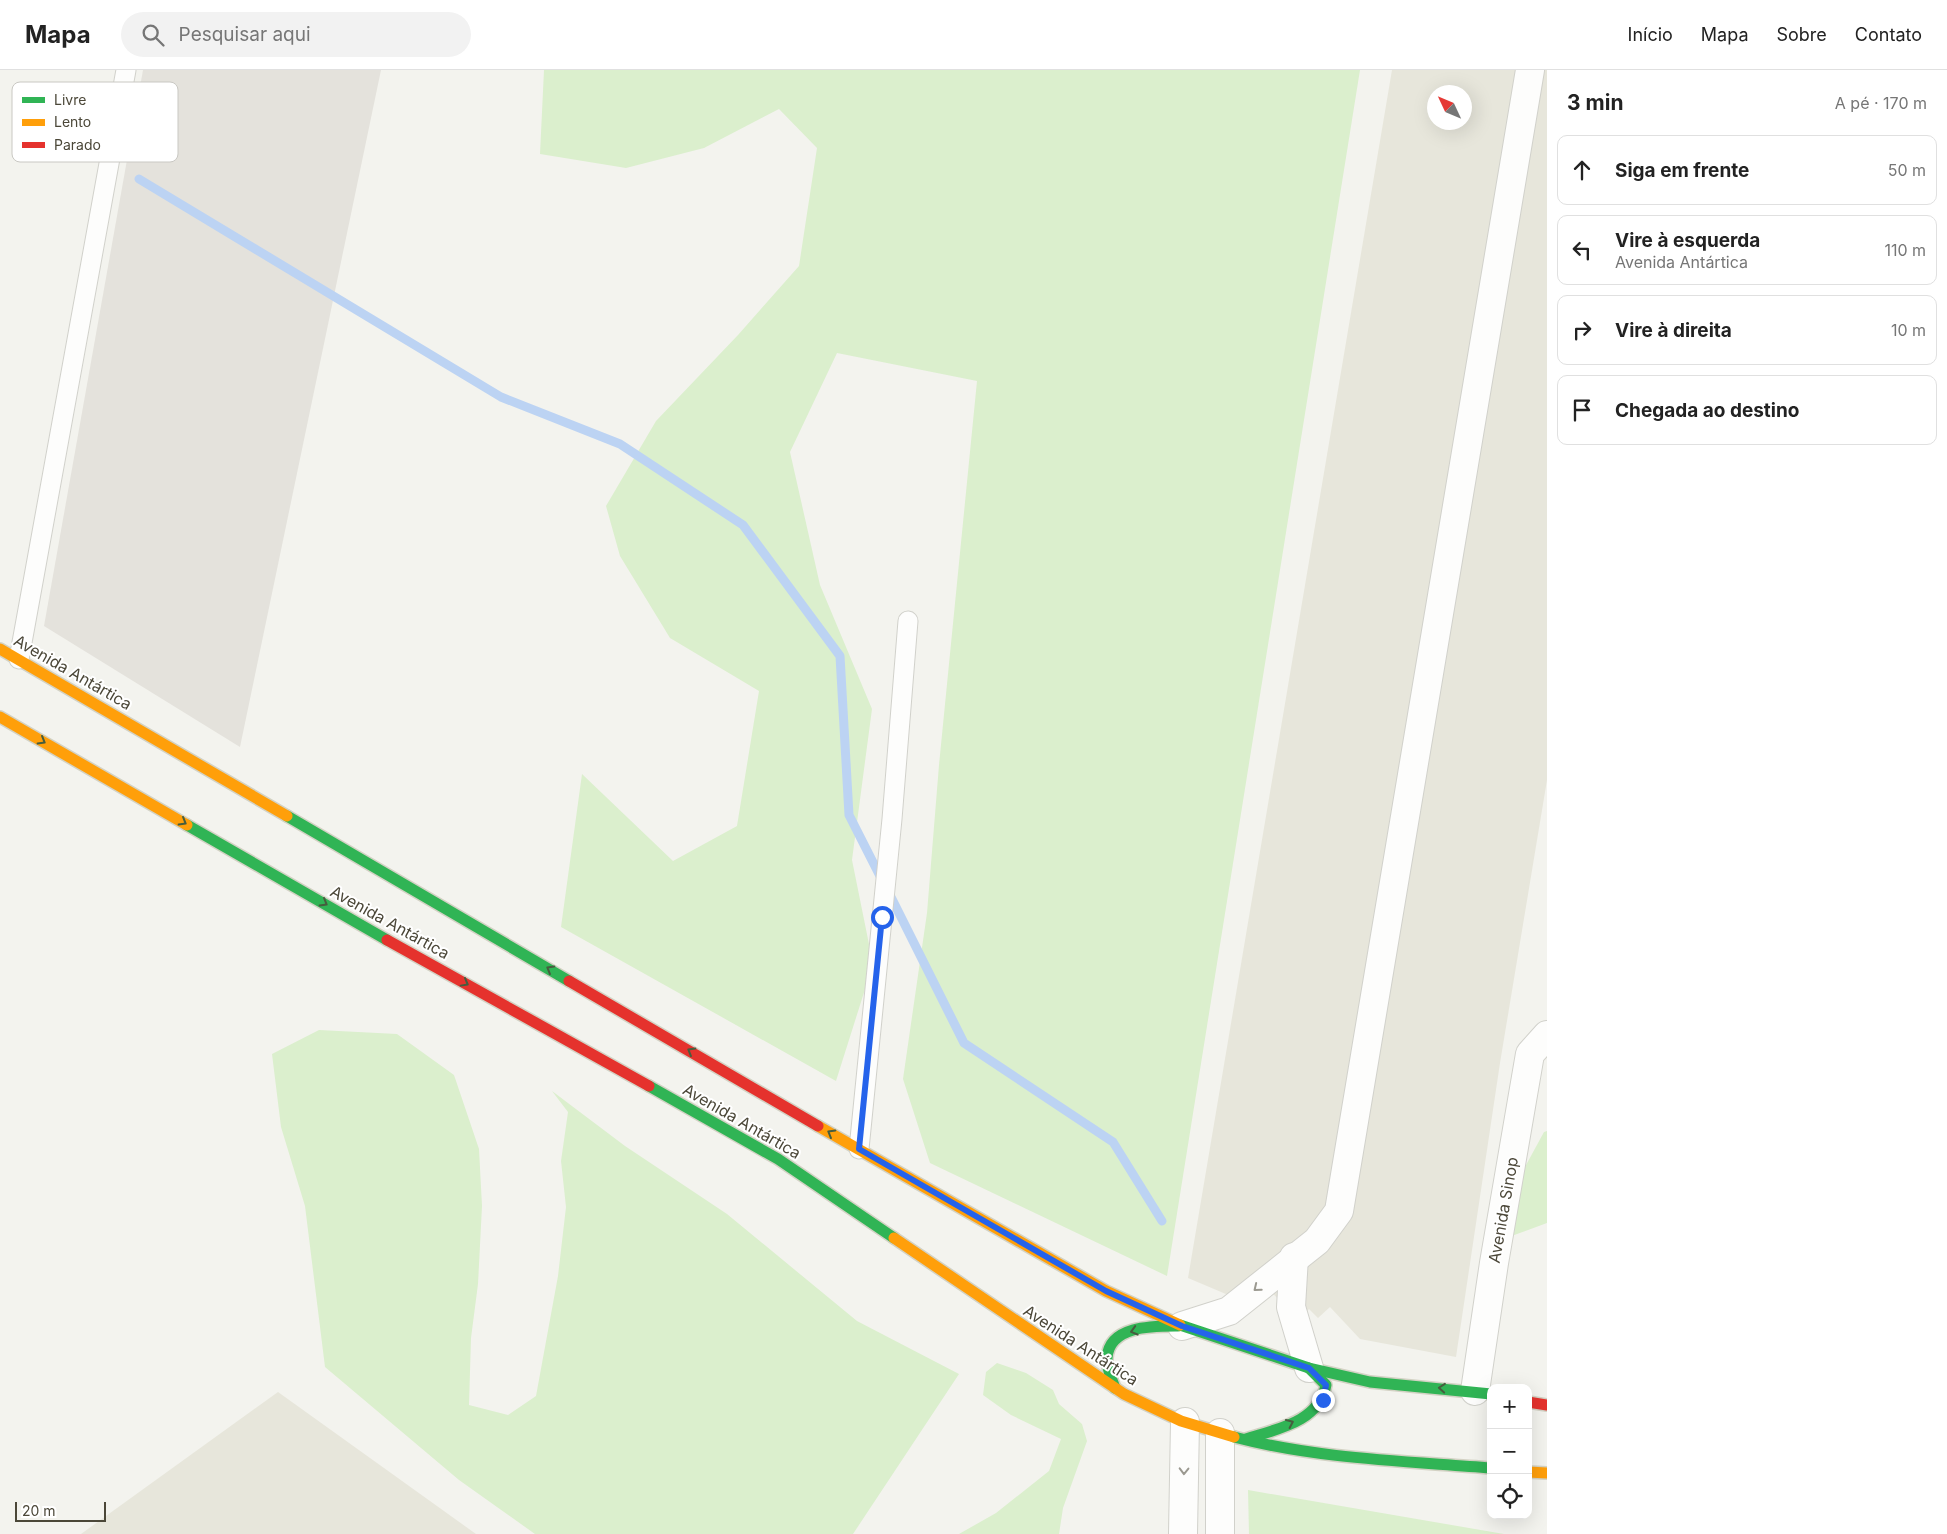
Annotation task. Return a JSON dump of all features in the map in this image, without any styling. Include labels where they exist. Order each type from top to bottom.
[{"type":"main road","name":"Avenida Antártica","points":[[0,649],[1106,1291],[1182,1326],[1309,1368],[1370,1382],[1483,1392]]},
{"type":"main road","name":"Avenida Antártica","points":[[0,717],[345,916],[778,1159],[1115,1388],[1185,1422],[1232,1436],[1295,1450],[1487,1468]]},
{"type":"main road","points":[[1115,1388],[1108,1366],[1107,1355],[1110,1344],[1116,1337],[1130,1331],[1153,1326],[1182,1326]]},
{"type":"main road","points":[[1232,1436],[1284,1426],[1315,1409],[1323,1400],[1326,1385],[1309,1368]]},
{"type":"main road","points":[[1532,1403],[1547,1405]]},
{"type":"main road","points":[[1532,1472],[1547,1474]]},
{"type":"street","points":[[1182,1326],[1229,1311],[1294,1257],[1318,1241],[1339,1211],[1530,70]]},
{"type":"street","name":"Avenida Sinop","points":[[1483,1392],[1494,1263],[1530,1054],[1547,1035]]},
{"type":"street","points":[[1294,1257],[1292,1308],[1309,1368]]},
{"type":"street","points":[[1183,1534],[1185,1422]]},
{"type":"street","points":[[1220,1534],[1232,1436]]},
{"type":"lane","points":[[19,659],[109,162]]},
{"type":"lane","points":[[859,1149],[888,856],[908,621]]},
{"type":"shaded area","points":[[143,70],[381,70],[240,747],[44,626],[127,162],[178,162],[178,82],[141,82]]},
{"type":"shaded area","points":[[1392,70],[1547,70],[1547,780],[1500,1063],[1456,1357],[1360,1339],[1330,1307],[1318,1318],[1309,1309],[1298,1320],[1261,1281],[1240,1300],[1188,1278]]},
{"type":"shaded area","points":[[278,1392],[476,1534],[81,1534]]},
{"type":"green space","points":[[544,70],[1360,70],[1167,1276],[930,1163],[903,1079],[927,913],[939,765],[977,381],[837,353],[790,452],[820,585],[872,709],[852,860],[873,964],[836,1081],[561,927],[582,774],[673,861],[737,826],[759,691],[670,638],[620,556],[606,506],[656,421],[738,335],[799,266],[817,148],[779,109],[704,148],[626,168],[540,154]]},
{"type":"green space","points":[[319,1030],[397,1034],[454,1075],[479,1149],[482,1206],[478,1284],[471,1338],[469,1405],[508,1415],[536,1396],[558,1276],[566,1207],[561,1161],[568,1112],[552,1091],[625,1146],[727,1214],[857,1321],[959,1374],[853,1534],[535,1534],[459,1480],[325,1367],[305,1206],[281,1127],[272,1054]]},
{"type":"green space","points":[[1547,1131],[1547,1223],[1506,1238],[1513,1189],[1544,1132]]},
{"type":"green space","points":[[997,1363],[1026,1373],[1053,1390],[1059,1404],[1082,1424],[1087,1441],[1063,1508],[1059,1534],[959,1534],[996,1513],[1049,1471],[1061,1439],[1011,1415],[983,1395],[986,1372]]},
{"type":"green space","points":[[1248,1490],[1504,1534],[1249,1534]]},
{"type":"waterway","points":[[139,179],[501,397],[620,444],[743,525],[840,656],[849,815],[883,882]]},
{"type":"waterway","points":[[889,893],[964,1043],[1113,1142],[1162,1221]]},
{"type":"traffic: fast","points":[[287,816],[569,981]]},
{"type":"traffic: fast","points":[[187,825],[387,940]]},
{"type":"traffic: fast","points":[[649,1086],[778,1159],[894,1238]]},
{"type":"traffic: fast","points":[[1180,1325],[1309,1368],[1370,1382],[1487,1394]]},
{"type":"traffic: fast","points":[[1115,1388],[1108,1370],[1107,1358],[1110,1347],[1116,1339],[1124,1333],[1146,1327],[1178,1326]]},
{"type":"traffic: fast","points":[[1246,1439],[1295,1422],[1315,1408],[1322,1398],[1326,1385],[1309,1368]]},
{"type":"traffic: fast","points":[[1234,1437],[1330,1455],[1487,1468]]},
{"type":"traffic: slow","points":[[0,649],[287,816]]},
{"type":"traffic: slow","points":[[0,717],[187,825]]},
{"type":"traffic: slow","points":[[818,1126],[1106,1291],[1180,1325]]},
{"type":"traffic: slow","points":[[894,1238],[1124,1394],[1181,1421],[1234,1437]]},
{"type":"traffic: slow","points":[[1532,1472],[1547,1473]]},
{"type":"traffic: jam","points":[[387,940],[649,1086]]},
{"type":"traffic: jam","points":[[569,981],[818,1126]]},
{"type":"traffic: jam","points":[[1532,1403],[1547,1405]]},
{"type":"route","points":[[882,917],[859,1149],[1106,1291],[1182,1326],[1309,1368],[1324,1380],[1326,1392],[1323,1400]]}]
